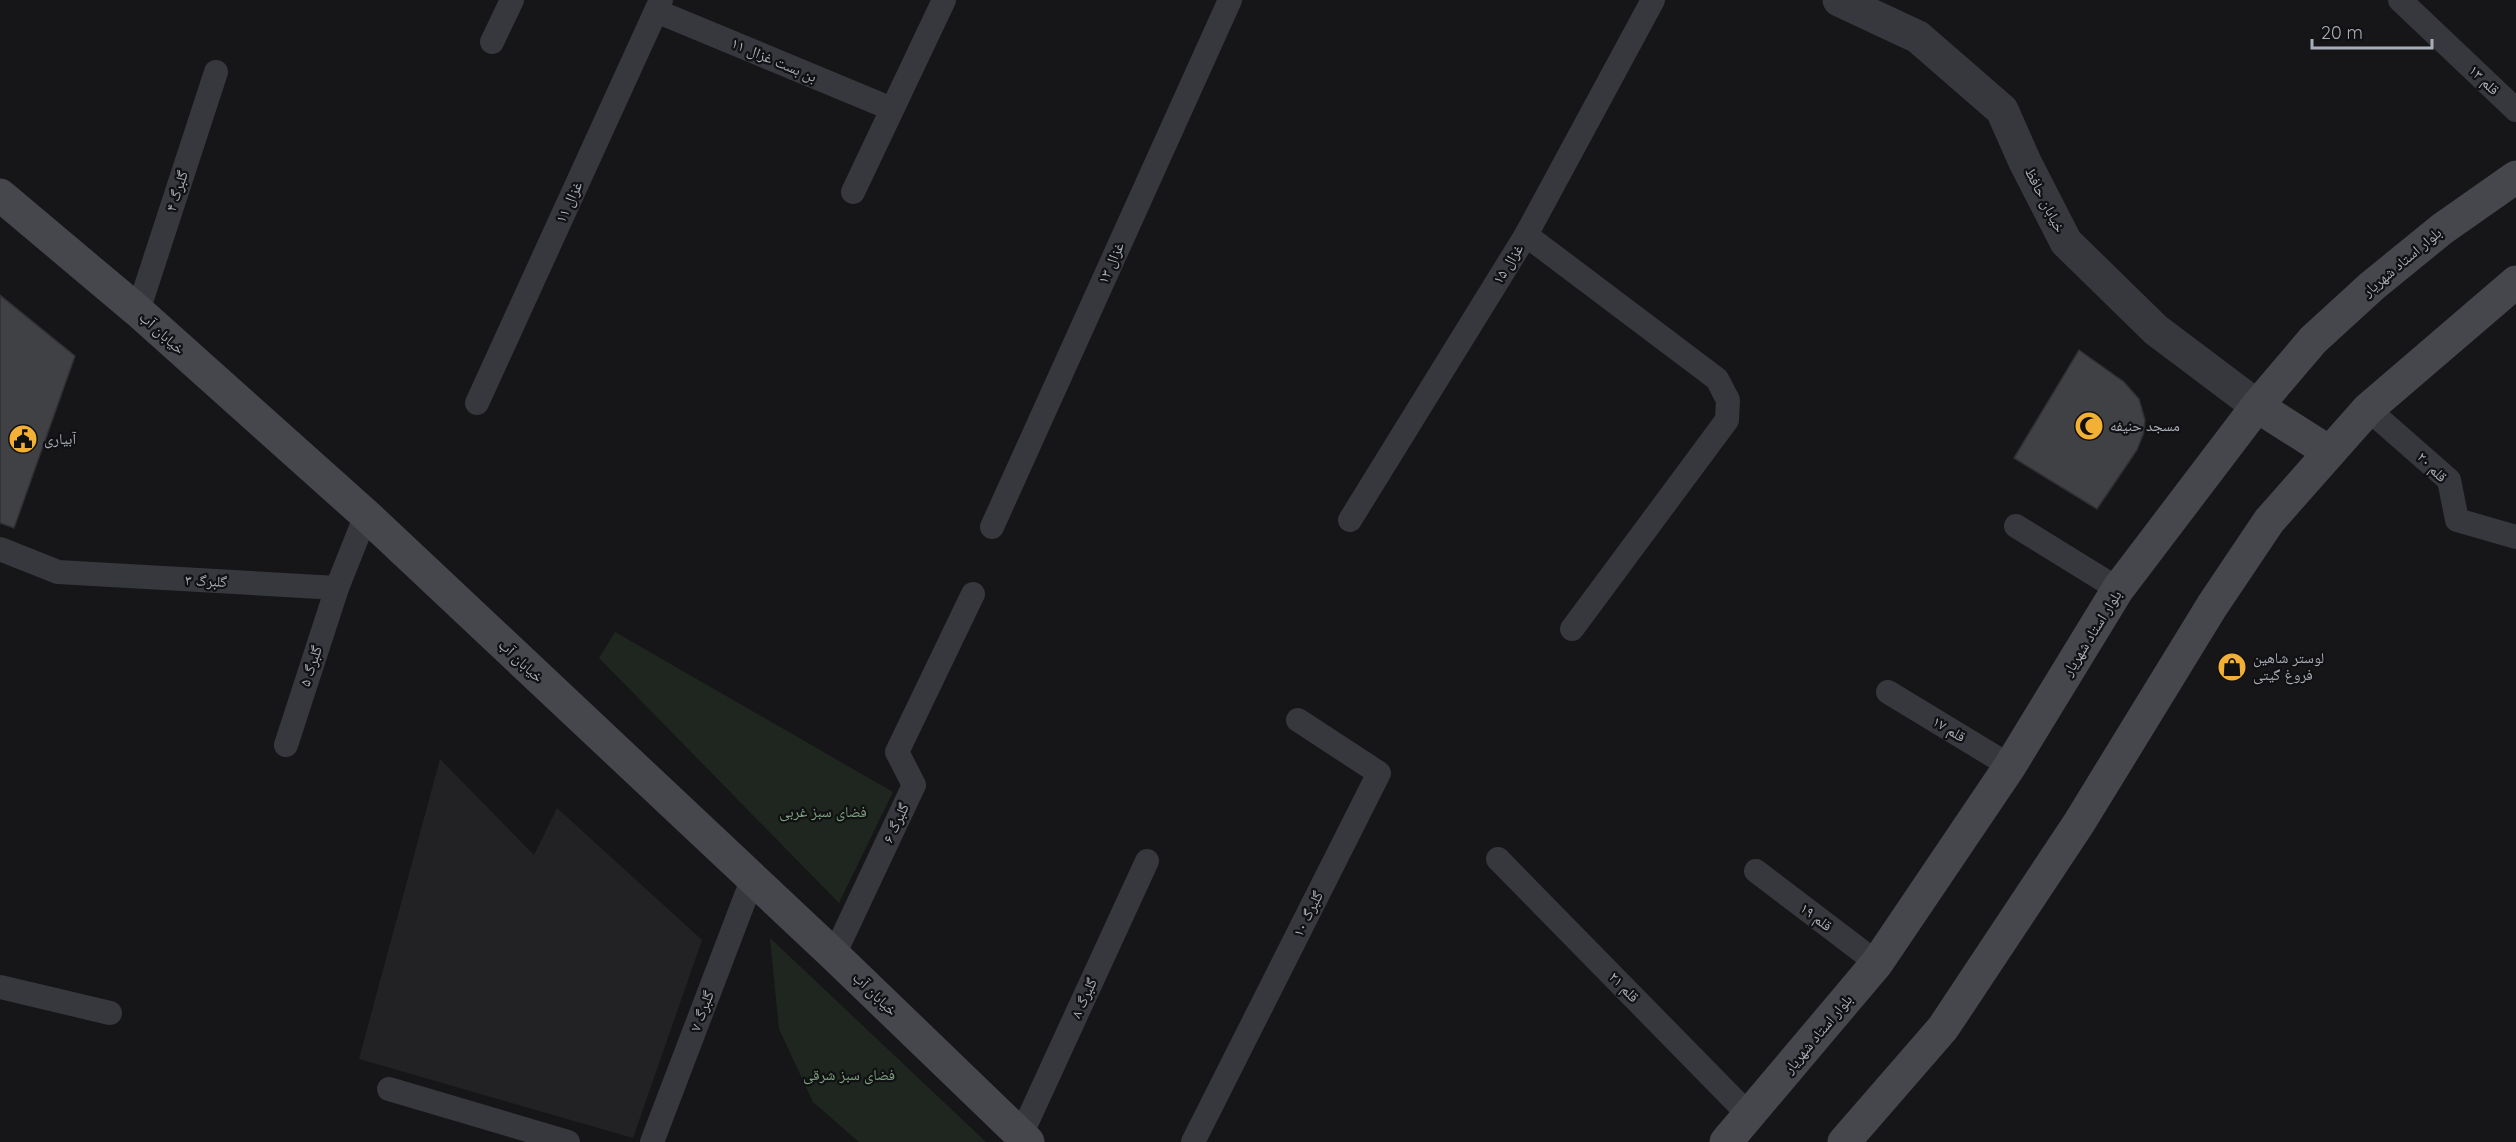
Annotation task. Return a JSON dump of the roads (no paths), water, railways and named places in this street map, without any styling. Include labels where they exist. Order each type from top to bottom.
[{"type":"main road","name":"بلوار استاد شهریار","points":[[1726,1142],[1877,963],[2010,766],[2118,589],[2257,406],[2313,340],[2372,286],[2442,229],[2516,177]]},
{"type":"main road","name":"خیابان آب","points":[[0,195],[138,311],[366,515],[834,955],[1024,1138]]},
{"type":"main road","points":[[1844,1142],[1943,1028],[2079,823],[2212,606],[2263,530],[2368,409],[2516,282]]},
{"type":"main road","points":[[2257,406],[2329,452]]},
{"type":"street","name":"خیابان حافظ","points":[[1839,0],[1918,37],[2002,111],[2066,242],[2156,330],[2257,406]]},
{"type":"lane","points":[[492,42],[512,0]]},
{"type":"lane","points":[[853,192],[944,0]]},
{"type":"lane","name":"غزال ۱۳","points":[[992,527],[1230,0]]},
{"type":"lane","name":"غزال ۱۵","points":[[1350,520],[1526,235],[1653,0]]},
{"type":"lane","name":"قلم ۱۳","points":[[2400,0],[2516,110]]},
{"type":"lane","name":"بن بست غزال ۱۱","points":[[658,6],[892,110]]},
{"type":"lane","name":"غزال ۱۱","points":[[477,403],[658,6]]},
{"type":"lane","name":"گلبرگ ۴","points":[[138,311],[216,72]]},
{"type":"lane","points":[[1526,235],[1717,379],[1728,400],[1727,420],[1572,629]]},
{"type":"lane","name":"قلم ۲۰","points":[[2368,409],[2449,480],[2457,520],[2516,537]]},
{"type":"lane","points":[[337,588],[366,515]]},
{"type":"lane","points":[[2016,526],[2118,589]]},
{"type":"lane","name":"گلبرگ ۳","points":[[0,549],[58,572],[337,588]]},
{"type":"lane","name":"گلبرگ ۵","points":[[286,745],[337,588]]},
{"type":"lane","name":"گلبرگ ۶","points":[[834,955],[914,785],[897,752],[973,594]]},
{"type":"lane","name":"قلم ۱۷","points":[[1888,692],[2010,766]]},
{"type":"lane","name":"گلبرگ ۱۰","points":[[1193,1142],[1379,773],[1298,720]]},
{"type":"lane","name":"قلم ۲۱","points":[[1498,859],[1750,1116]]},
{"type":"lane","name":"گلبرگ ۸","points":[[1024,1138],[1147,861]]},
{"type":"lane","name":"قلم ۱۹","points":[[1756,871],[1877,963]]},
{"type":"lane","name":"گلبرگ ۷","points":[[652,1142],[752,880]]},
{"type":"lane","points":[[0,987],[110,1013]]},
{"type":"lane","points":[[389,1089],[568,1142]]},
{"type":"place","name":"مسجد حنیفه","points":[[2089,426]]},
{"type":"place","name":"آبیاری","points":[[23,439]]},
{"type":"place","name":"لوستر شاهین فروغ گیتی","points":[[2232,667]]},
{"type":"park label","name":"فضای سبز غربی","points":[[823,812]]},
{"type":"park label","name":"فضای سبز شرقی","points":[[849,1075]]}]
